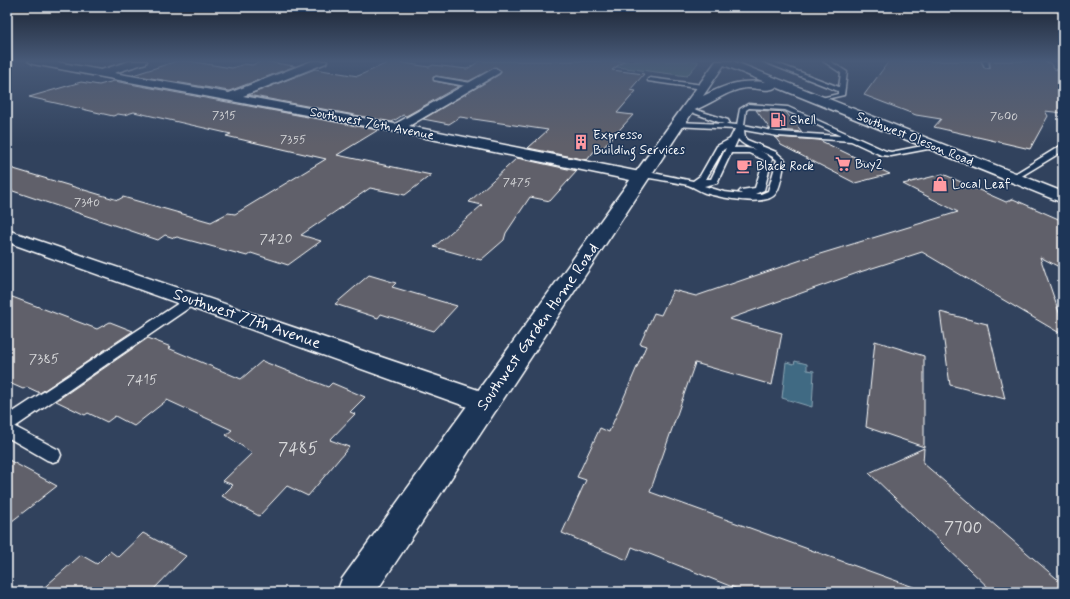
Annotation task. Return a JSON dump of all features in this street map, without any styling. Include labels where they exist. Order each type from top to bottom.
[{"type":"street","name":"Southwest 76th Avenue","points":[[187,89],[642,175]]},
{"type":"street","points":[[230,97],[251,89]]},
{"type":"street","points":[[397,128],[464,89]]},
{"type":"street","name":"Southwest Garden Home Road","points":[[355,592],[702,89]]},
{"type":"street","points":[[689,108],[727,89]]},
{"type":"street","name":"Southwest Oleson Road","points":[[792,89],[1063,198]]},
{"type":"street","name":"Southwest 77th Avenue","points":[[7,236],[486,403]]},
{"type":"lane","points":[[819,100],[841,95],[842,90]]},
{"type":"lane","points":[[694,184],[704,190],[748,198],[766,196],[772,192],[781,160],[775,154],[751,147],[744,143],[740,135],[740,127],[743,109],[748,106],[781,106],[891,154],[933,146]]},
{"type":"lane","points":[[689,108],[740,127]]},
{"type":"lane","points":[[678,124],[740,127],[778,134],[856,139]]},
{"type":"lane","points":[[694,184],[714,181],[740,127]]},
{"type":"lane","points":[[694,184],[703,178],[720,148],[733,141]]},
{"type":"lane","points":[[1012,178],[1063,148]]},
{"type":"lane","points":[[642,175],[747,192],[759,190],[768,159],[752,152],[738,150],[728,152]]},
{"type":"lane","points":[[7,424],[192,300]]},
{"type":"lane","points":[[7,430],[53,455]]},
{"type":"water","points":[[795,361],[807,364],[807,370],[814,371],[812,407],[782,398],[786,362],[794,364]]},
{"type":"building","points":[[57,89],[157,89],[378,130],[337,155],[431,175],[405,195],[370,188],[301,235],[321,241],[288,265],[251,253],[247,256],[177,237],[174,238],[165,235],[158,240],[7,189],[7,167],[118,200],[123,197],[211,222],[228,213],[235,214],[326,159],[226,136],[231,134],[134,112],[113,116],[29,97]]},
{"type":"building","points":[[217,89],[234,89],[229,91]]},
{"type":"building","points":[[264,89],[454,89],[406,116],[403,115],[392,122],[248,95]]},
{"type":"building","points":[[474,89],[631,89],[630,90],[636,91],[617,113],[633,115],[601,150],[596,149],[587,160],[528,148],[548,130],[460,117],[449,124],[423,119]]},
{"type":"building","points":[[868,89],[1063,89],[1063,113],[1045,111],[1048,116],[1030,149],[934,127],[941,119],[916,115],[864,95]]},
{"type":"building","name":"Shell","points":[[756,110],[786,112],[802,132],[770,129]]},
{"type":"building","name":"Buy2","points":[[775,137],[819,140],[890,174],[855,183],[781,145]]},
{"type":"building","points":[[517,158],[577,171],[550,201],[530,197],[506,233],[504,240],[481,260],[434,247],[482,205],[469,202]]},
{"type":"building","points":[[943,174],[1006,202],[1013,199],[1063,221],[1063,269],[1040,257],[1063,324],[1063,335],[922,252],[860,272],[729,319],[782,333],[772,385],[695,363],[650,492],[919,589],[918,592],[745,592],[632,547],[627,560],[562,533],[586,480],[577,477],[600,428],[609,432],[646,346],[640,344],[654,313],[661,315],[673,290],[696,296],[810,257],[958,212],[903,184]]},
{"type":"building","points":[[369,275],[396,283],[392,287],[457,306],[434,331],[381,314],[378,318],[335,304]]},
{"type":"building","points":[[7,295],[97,329],[110,322],[133,331],[40,393],[27,387],[23,389],[7,382]]},
{"type":"building","points":[[940,312],[987,324],[1005,399],[950,385]]},
{"type":"building","points":[[148,338],[241,379],[262,361],[328,387],[332,383],[365,397],[350,412],[355,414],[330,440],[349,447],[308,496],[287,486],[259,516],[222,496],[233,485],[223,481],[252,453],[226,435],[232,430],[167,400],[134,426],[115,416],[107,422],[88,413],[85,415],[56,401]]},
{"type":"building","points":[[875,341],[924,356],[924,447],[866,427]]},
{"type":"building","points":[[924,448],[923,463],[1063,584],[1063,592],[993,592],[869,473]]},
{"type":"building","points":[[7,459],[57,486],[7,525]]},
{"type":"building","points":[[143,533],[186,556],[151,592],[39,592],[81,555],[97,564],[110,551],[118,557]]},
{"type":"place","name":"Shell","points":[[778,120]]},
{"type":"place","name":"Expresso Building Services","points":[[581,142]]},
{"type":"place","name":"Buy2","points":[[843,164]]},
{"type":"place","name":"Black Rock","points":[[744,166]]},
{"type":"place","name":"Local Leaf","points":[[940,184]]}]
